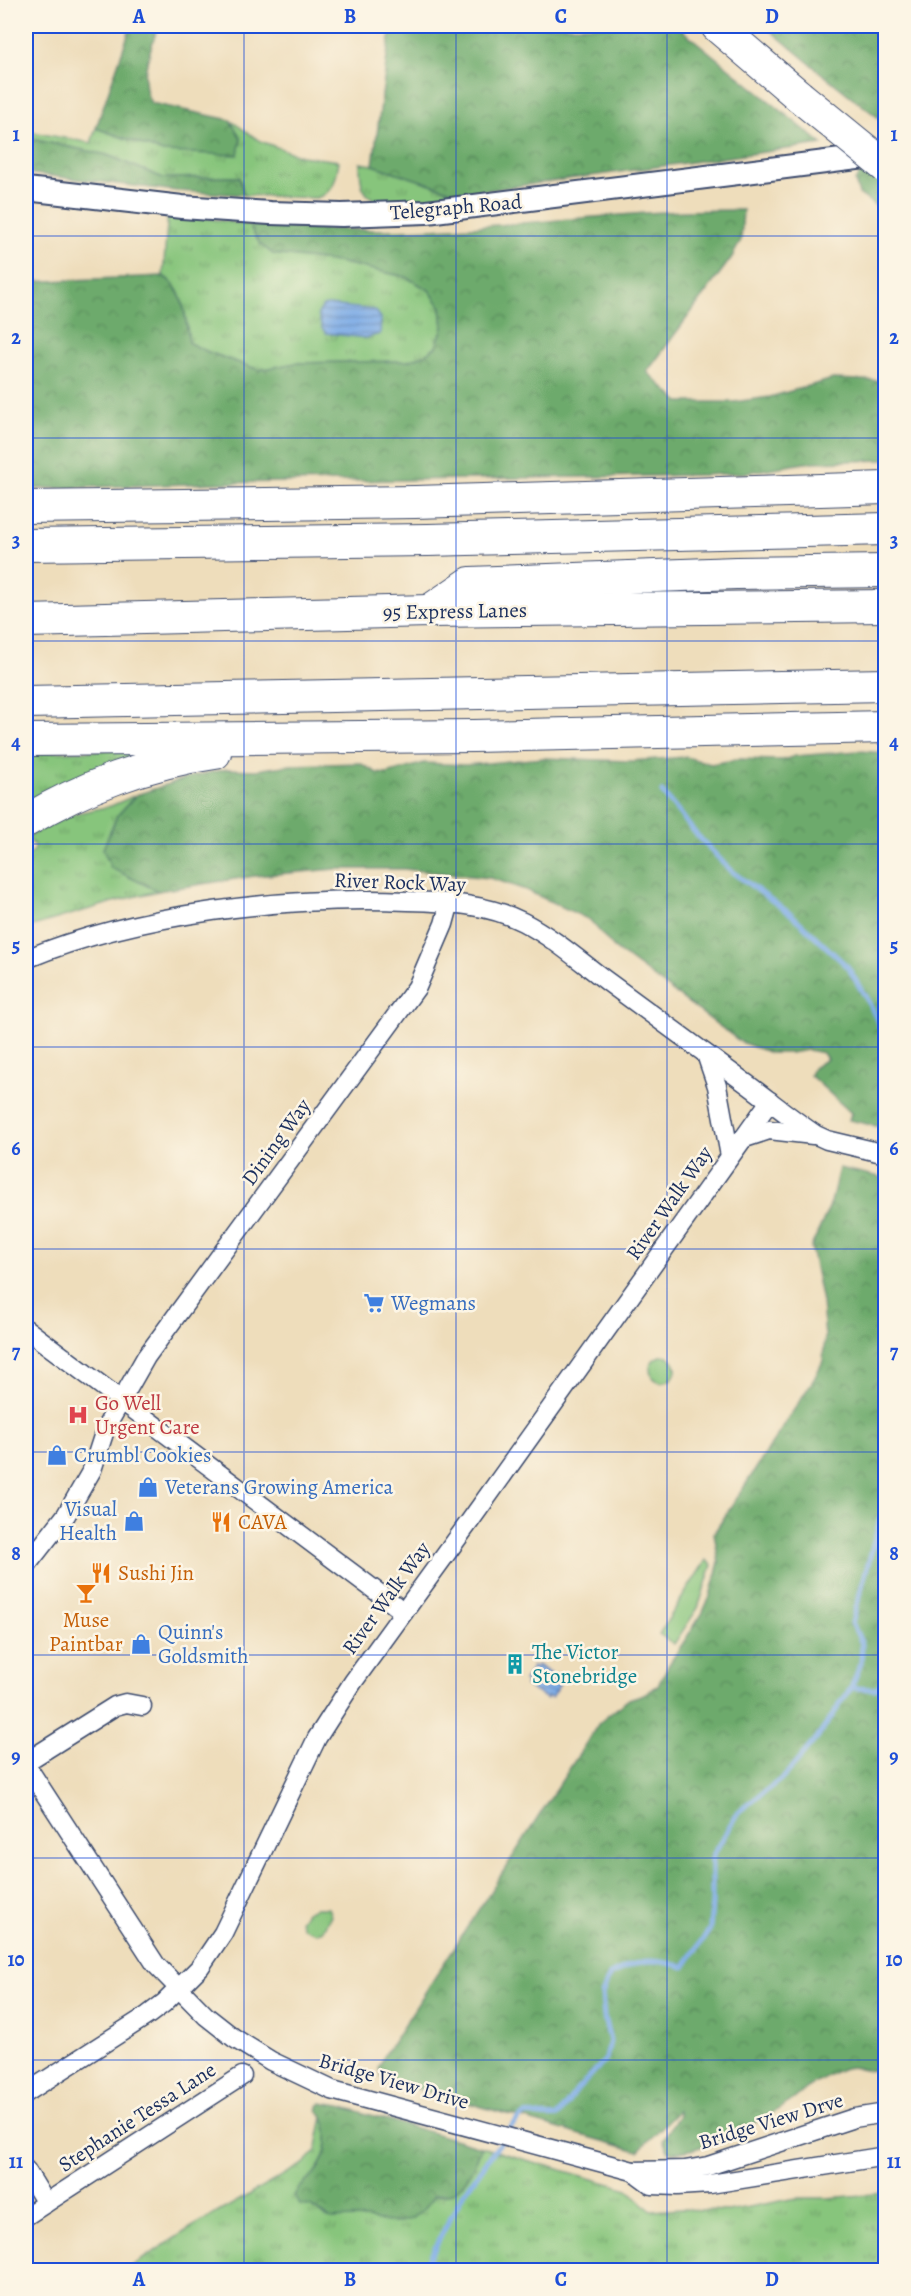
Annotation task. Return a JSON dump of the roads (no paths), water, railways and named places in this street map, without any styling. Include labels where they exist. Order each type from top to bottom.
[{"type":"highway","points":[[717,26],[885,167]]},
{"type":"highway","points":[[26,507],[415,502],[885,488]]},
{"type":"highway","points":[[26,545],[428,540],[885,528]]},
{"type":"highway","points":[[429,610],[470,583],[736,573],[885,571]]},
{"type":"highway","name":"95 Express Lanes","points":[[26,621],[429,610],[885,606]]},
{"type":"highway","points":[[26,702],[885,686]]},
{"type":"highway","points":[[26,740],[392,737],[885,727]]},
{"type":"highway","points":[[26,822],[48,808],[106,783],[166,762],[248,749],[392,737]]},
{"type":"street","name":"Telegraph Road","points":[[26,189],[182,207],[270,213],[342,215],[406,213],[525,201],[885,155]]},
{"type":"street","name":"River Rock Way","points":[[26,959],[118,930],[160,920],[228,909],[304,902],[378,899],[450,902],[478,907],[522,922],[566,950],[822,1138],[885,1154]]},
{"type":"street","name":"Dining Way","points":[[26,1566],[66,1515],[92,1470],[106,1427],[146,1357],[406,1004],[421,977],[444,924],[450,902]]},
{"type":"street","points":[[706,1054],[717,1086],[730,1156]]},
{"type":"street","name":"River Walk Way","points":[[26,2093],[148,2015],[200,1967],[223,1933],[317,1738],[353,1682],[770,1101]]},
{"type":"street","points":[[742,1139],[769,1130],[822,1138]]},
{"type":"street","points":[[26,1329],[404,1612]]},
{"type":"street","points":[[26,1763],[115,1706],[126,1703],[142,1706]]},
{"type":"street","name":"Bridge View Drive","points":[[26,1763],[156,1965],[178,1989],[208,2018],[271,2061],[332,2090],[633,2171],[652,2185],[710,2184],[885,2156]]},
{"type":"street","name":"Stephanie Tessa Lane","points":[[26,2216],[242,2076]]},
{"type":"street","name":"Bridge View Drve","points":[[633,2171],[700,2167],[743,2156],[854,2118],[885,2113]]},
{"type":"street","points":[[26,2170],[46,2203]]},
{"type":"water","points":[[323,306],[375,310],[381,318],[380,334],[366,338],[326,333],[318,314]]},
{"type":"water","points":[[537,1665],[559,1679],[557,1682],[560,1684],[551,1698],[548,1696],[547,1699],[525,1686],[527,1683],[524,1681],[533,1666],[536,1668]]},
{"type":"waterway","points":[[662,792],[696,834],[731,871],[792,915],[848,967],[886,1039]]},
{"type":"waterway","points":[[507,2133],[514,2123],[525,2115],[558,2116],[577,2090],[606,2059],[610,2041],[604,2017],[602,1994],[610,1975],[646,1961],[684,1967],[710,1929],[712,1857],[738,1812],[785,1776],[820,1734],[851,1688],[861,1663],[862,1644],[852,1623],[886,1498]]},
{"type":"waterway","points":[[851,1688],[875,1689],[886,1683]]},
{"type":"waterway","points":[[423,2270],[462,2196],[502,2140]]},
{"type":"place","name":"Wegmans","points":[[374,1303]]},
{"type":"place","name":"Go Well Urgent Care","points":[[78,1415]]},
{"type":"place","name":"Crumbl Cookies","points":[[57,1455]]},
{"type":"place","name":"Veterans Growing America","points":[[148,1487]]},
{"type":"place","name":"Visual Health","points":[[134,1521]]},
{"type":"place","name":"CAVA","points":[[221,1522]]},
{"type":"place","name":"Sushi Jin","points":[[101,1573]]},
{"type":"place","name":"Muse Paintbar","points":[[86,1593]]},
{"type":"place","name":"Quinn's Goldsmith","points":[[141,1644]]},
{"type":"place","name":"The Victor Stonebridge","points":[[515,1664]]}]
